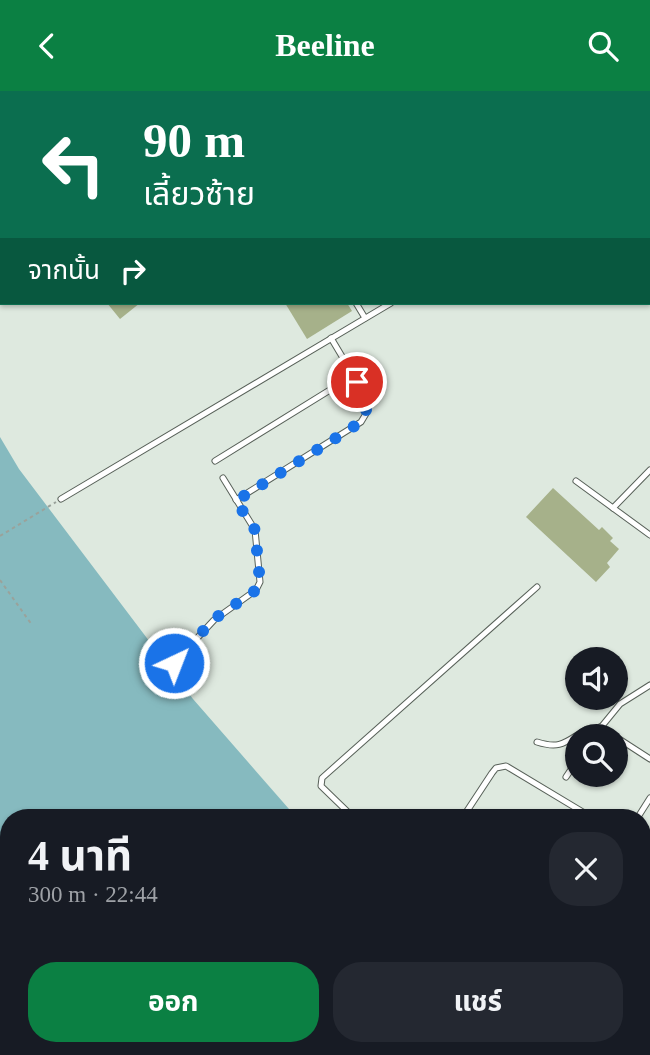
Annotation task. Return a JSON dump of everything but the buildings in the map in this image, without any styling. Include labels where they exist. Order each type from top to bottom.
[{"type":"lane","points":[[357,305],[365,319]]},
{"type":"lane","points":[[61,499],[388,305]]},
{"type":"lane","points":[[236,501],[361,422],[367,412],[368,400],[331,338]]},
{"type":"lane","points":[[215,461],[338,385],[345,375],[346,364]]},
{"type":"lane","points":[[613,508],[650,470]]},
{"type":"lane","points":[[174,663],[214,619],[256,590],[260,582],[255,530],[223,478]]},
{"type":"lane","points":[[576,481],[650,535]]},
{"type":"lane","points":[[345,809],[321,786],[322,778],[537,587]]},
{"type":"lane","points":[[603,724],[620,704],[650,685]]},
{"type":"lane","points":[[537,742],[553,746],[565,743]]},
{"type":"lane","points":[[628,745],[650,759]]},
{"type":"lane","points":[[468,809],[496,768],[506,766],[578,809]]},
{"type":"path","points":[[0,536],[61,499]]},
{"type":"path","points":[[0,580],[32,625]]},
{"type":"water","points":[[0,437],[19,469],[193,699],[289,809],[0,809]]},
{"type":"route","points":[[174,663],[214,619],[256,590],[260,582],[255,530],[236,501],[361,422],[367,412],[368,400],[357,382]]}]
